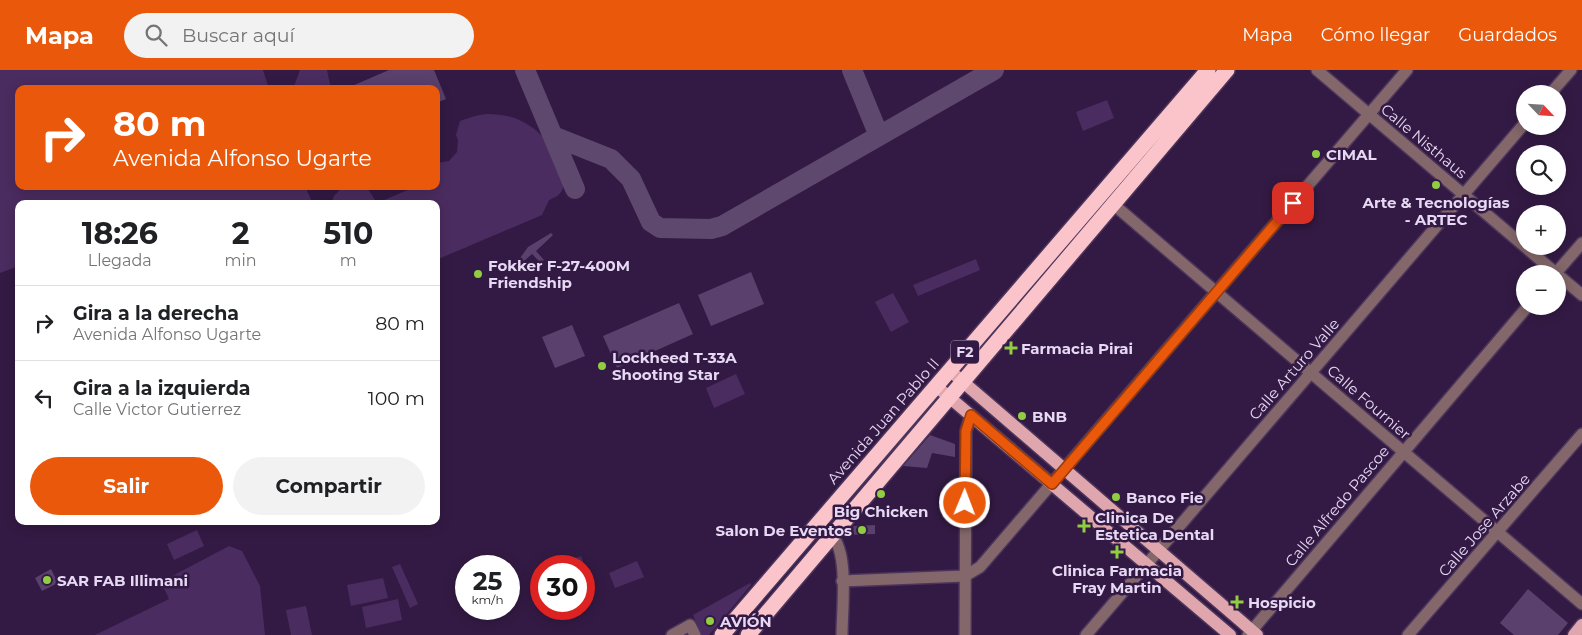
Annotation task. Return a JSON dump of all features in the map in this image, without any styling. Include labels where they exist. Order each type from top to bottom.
[{"type":"highway","name":"Avenida Juan Pablo II","points":[[722,635],[1208,70]]},
{"type":"highway","name":"F2","points":[[748,635],[1227,70]]},
{"type":"main road","points":[[950,370],[1253,634]]},
{"type":"main road","points":[[936,386],[1230,635]]},
{"type":"main road","points":[[1574,635],[1582,626]]},
{"type":"street","name":"Calle Nisthaus","points":[[1317,70],[1546,265]]},
{"type":"street","points":[[842,581],[965,576],[974,572],[987,560],[1065,470],[1407,70]]},
{"type":"street","points":[[1558,85],[1571,70]]},
{"type":"street","name":"Calle Arturo Valle","points":[[1086,635],[1516,134]]},
{"type":"street","name":"Calle Fournier","points":[[1113,204],[1582,604]]},
{"type":"street","points":[[1564,265],[1582,243]]},
{"type":"street","name":"Calle Nisthaus","points":[[1566,282],[1582,295]]},
{"type":"street","name":"Calle Alfredo Pascoe","points":[[1253,634],[1404,451],[1520,315]]},
{"type":"street","points":[[965,635],[966,431],[971,415]]},
{"type":"street","name":"Calle Jose Arzabe","points":[[1408,635],[1582,434]]},
{"type":"street","points":[[832,536],[841,551],[842,635]]},
{"type":"street","points":[[677,634],[693,630]]},
{"type":"shaded area","points":[[0,70],[263,70],[268,85],[15,85],[15,190],[307,190],[311,200],[15,200],[15,267],[0,273]]},
{"type":"shaded area","points":[[300,70],[327,70],[330,85],[294,85]]},
{"type":"shaded area","points":[[1107,100],[1114,118],[1083,131],[1076,112]]},
{"type":"shaded area","points":[[486,114],[509,117],[520,120],[539,133],[550,146],[563,178],[563,188],[559,195],[549,200],[542,215],[440,258],[440,200],[384,200],[408,190],[440,190],[440,162],[449,161],[457,152],[458,140],[456,135],[460,121]]},
{"type":"shaded area","points":[[339,190],[369,190],[375,200],[332,200]]},
{"type":"shaded area","points":[[976,259],[980,270],[918,296],[913,285]]},
{"type":"shaded area","points":[[893,293],[909,322],[891,332],[875,302]]},
{"type":"shaded area","points":[[736,374],[745,394],[714,408],[706,388]]},
{"type":"shaded area","points":[[197,530],[204,546],[174,560],[167,544]]},
{"type":"shaded area","points":[[229,546],[242,551],[260,586],[265,635],[95,635],[169,599],[161,582]]},
{"type":"shaded area","points":[[637,561],[644,577],[615,588],[609,573]]},
{"type":"shaded area","points":[[400,564],[418,604],[410,608],[392,567]]},
{"type":"shaded area","points":[[383,578],[388,598],[351,606],[347,585]]},
{"type":"shaded area","points":[[750,583],[751,585],[709,635],[697,635],[695,630],[697,624],[693,615]]},
{"type":"shaded area","points":[[398,599],[402,620],[366,628],[362,607]]},
{"type":"shaded area","points":[[306,606],[312,635],[291,635],[286,610]]},
{"type":"building","points":[[389,70],[434,70],[446,99],[440,101],[440,85],[354,85]]},
{"type":"building","points":[[551,233],[553,235],[536,251],[544,260],[541,263],[532,254],[515,269],[513,268],[528,247]]},
{"type":"building","points":[[751,272],[764,304],[711,326],[698,295]]},
{"type":"building","points":[[679,303],[693,334],[617,368],[603,336]]},
{"type":"building","points":[[572,325],[585,356],[555,368],[542,337]]},
{"type":"building","points":[[930,435],[955,444],[955,457],[932,453],[927,468],[903,466]]},
{"type":"building","name":"Salon De Eventos","points":[[875,525],[875,534],[845,535],[854,526]]},
{"type":"building","name":"SAR FAB Illimani","points":[[51,569],[58,583],[42,591],[35,578]]},
{"type":"building","points":[[1528,589],[1568,623],[1558,635],[1514,635],[1500,623]]},
{"type":"taxiway","points":[[525,70],[575,189]]},
{"type":"taxiway","points":[[852,70],[879,136]]},
{"type":"taxiway","points":[[553,136],[611,159],[631,179],[651,222],[660,228],[711,229],[722,226],[994,70]]},
{"type":"place","name":"CIMAL","points":[[1316,154]]},
{"type":"place","name":"Arte & Tecnologías - ARTEC","points":[[1436,185]]},
{"type":"place","name":"Fokker F-27-400M Friendship","points":[[478,274]]},
{"type":"place","name":"Farmacia Pirai","points":[[1011,348]]},
{"type":"place","name":"Lockheed T-33A Shooting Star","points":[[602,366]]},
{"type":"place","name":"BNB","points":[[1022,416]]},
{"type":"place","name":"Big Chicken","points":[[881,494]]},
{"type":"place","name":"Banco Fie","points":[[1116,497]]},
{"type":"place","name":"Clinica De Estetica Dental","points":[[1084,526]]},
{"type":"place","name":"Salon De Eventos","points":[[862,530]]},
{"type":"place","name":"Clinica Farmacia Fray Martin","points":[[1117,552]]},
{"type":"place","name":"SAR FAB Illimani","points":[[47,580]]},
{"type":"place","name":"Hospicio","points":[[1237,602]]},
{"type":"place","name":"AVIÓN","points":[[710,621]]},
{"type":"route","points":[[965,503],[966,431],[971,415],[1052,484],[1293,203]]}]
